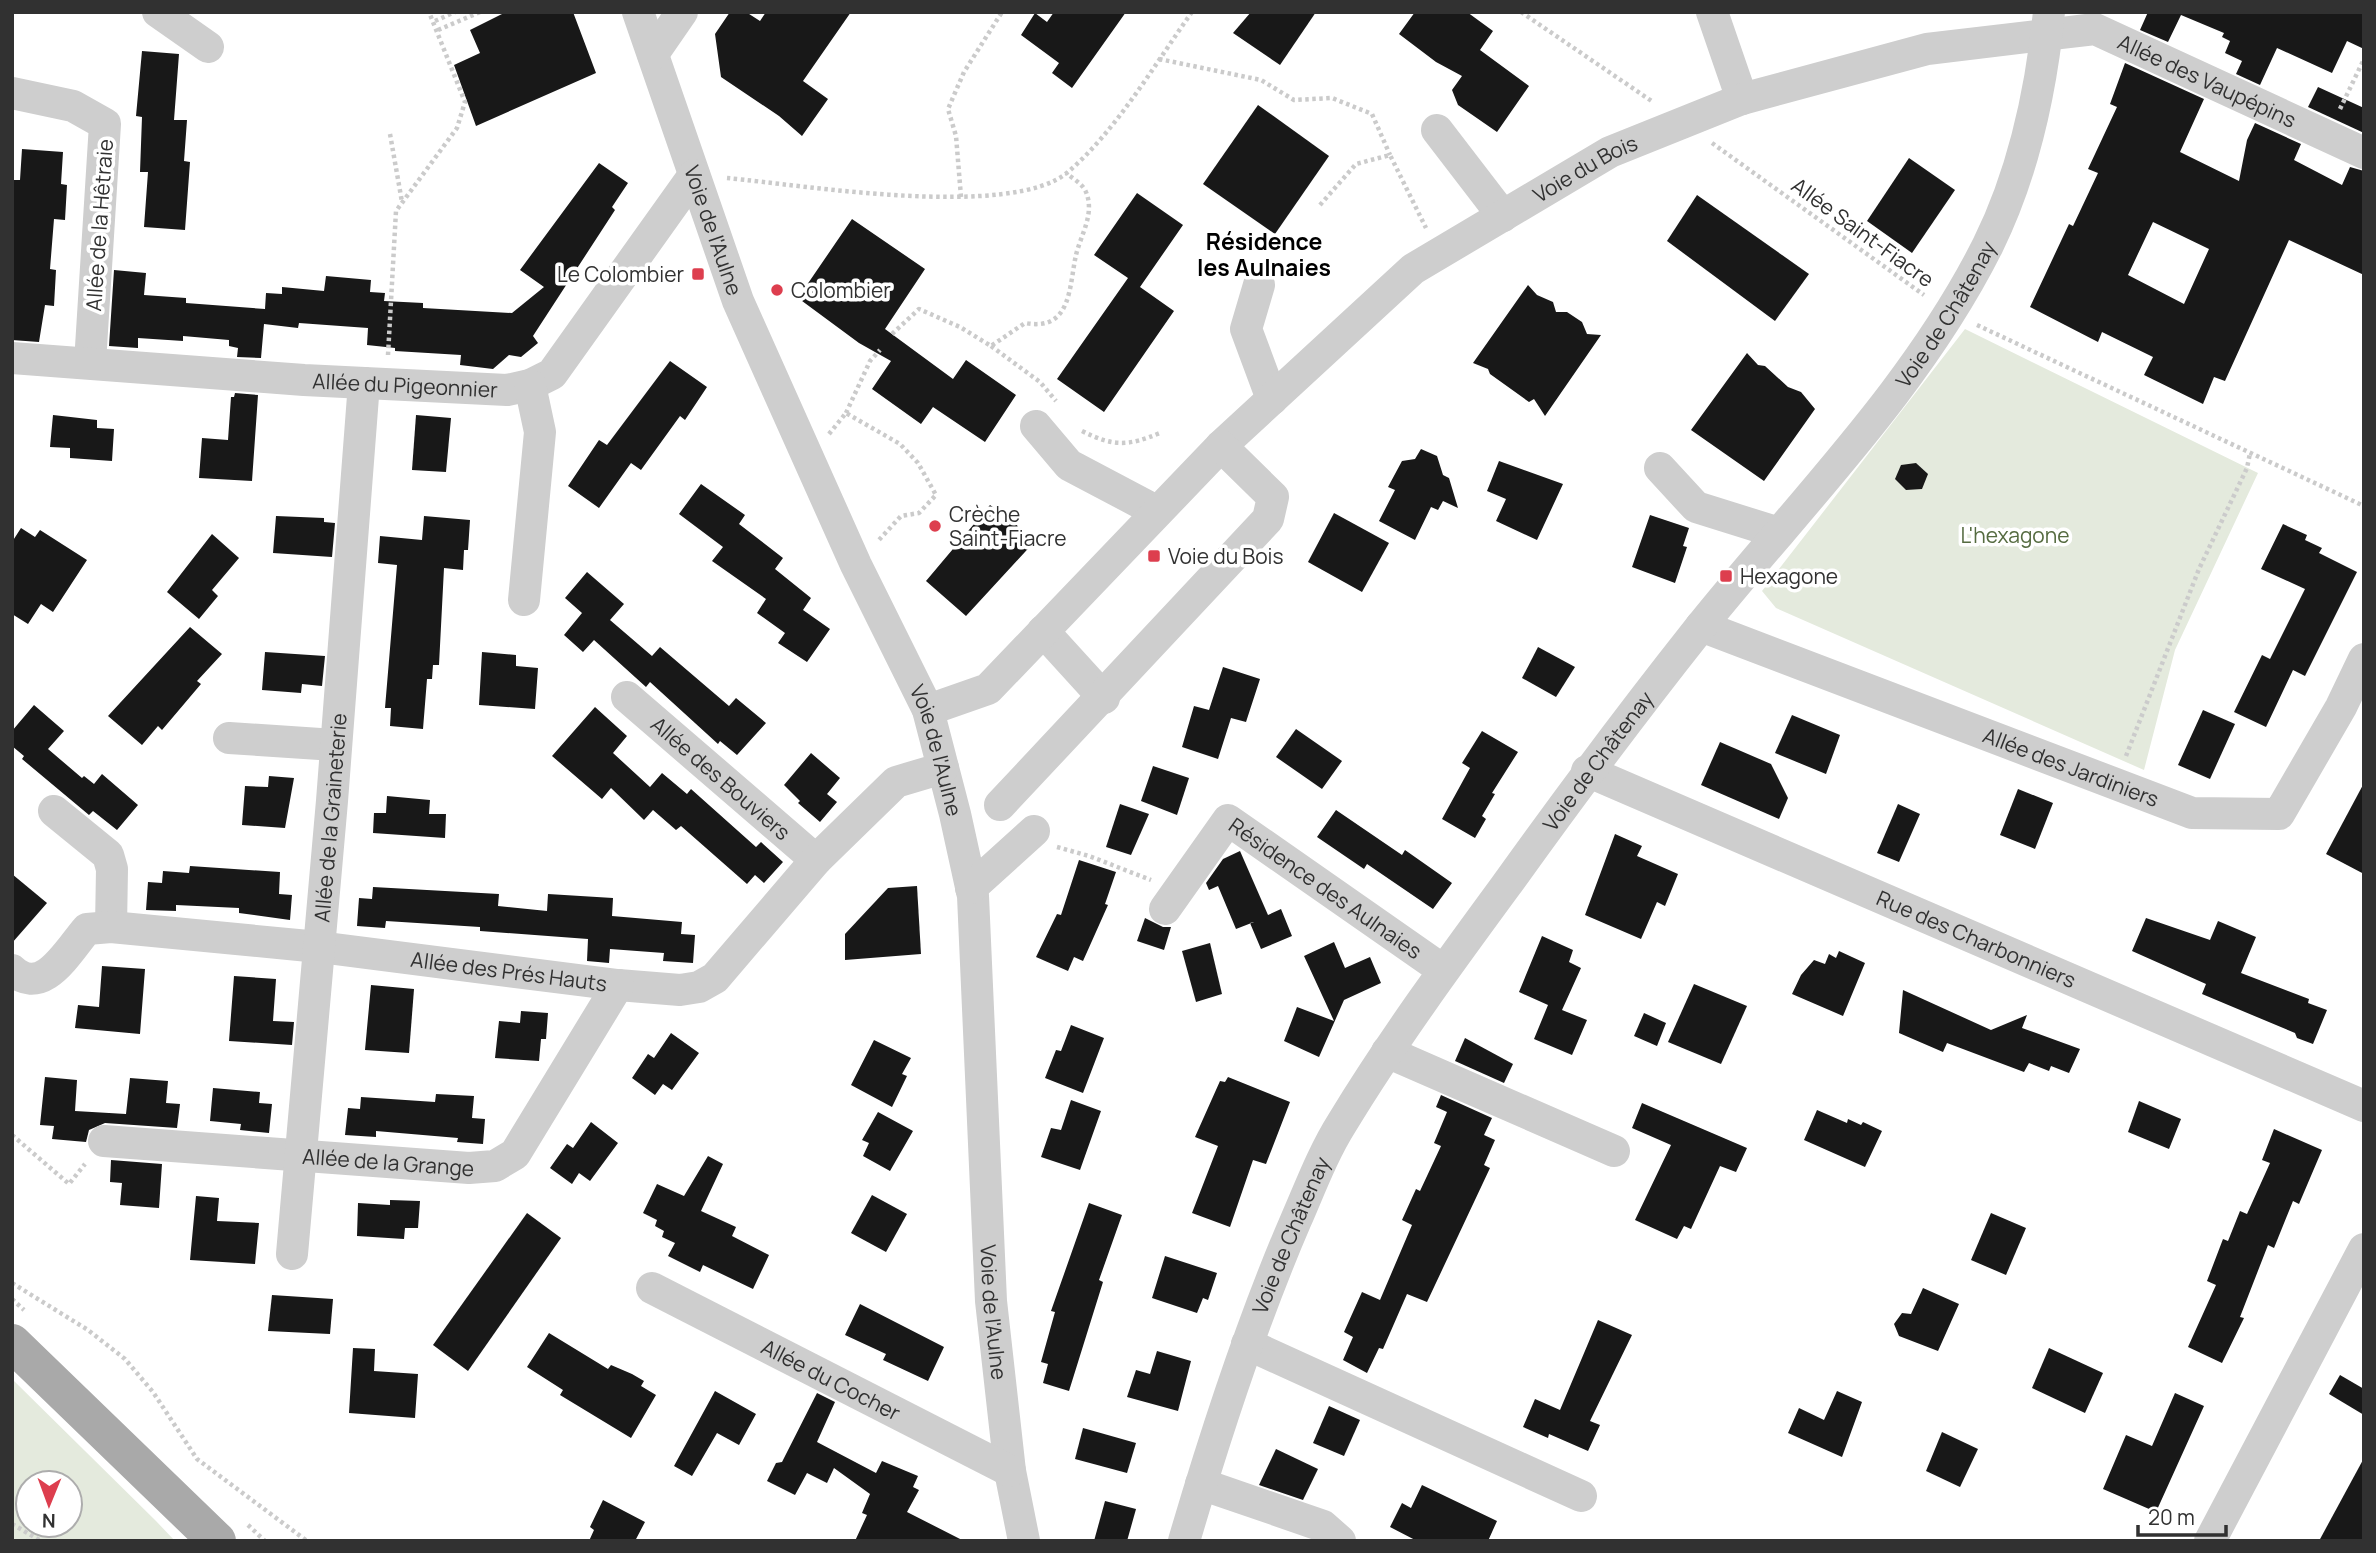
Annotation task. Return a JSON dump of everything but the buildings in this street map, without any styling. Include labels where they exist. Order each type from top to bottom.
[{"type":"main road","points":[[12,1343],[216,1541]]},
{"type":"street","points":[[158,12],[208,47]]},
{"type":"street","name":"Voie de l'Aulne","points":[[638,12],[738,301],[856,565],[928,710],[943,768],[971,888],[991,1301],[1010,1471],[1024,1541]]},
{"type":"street","points":[[653,54],[682,12]]},
{"type":"street","points":[[1712,12],[1742,99]]},
{"type":"street","name":"Voie du Bois","points":[[928,710],[988,689],[1221,446],[1413,269],[1610,152],[1742,99],[1927,50],[2048,24]]},
{"type":"street","name":"Allée des Vaupépins","points":[[2048,24],[2095,29],[2364,153]]},
{"type":"street","name":"Voie de Châtenay","points":[[1184,1541],[1247,1344],[1271,1279],[1338,1128],[1443,970],[1587,771],[1702,626],[1868,427],[1949,311],[1989,242],[2021,163],[2036,108],[2048,24]]},
{"type":"street","name":"Allée de la Hêtraie","points":[[12,93],[73,106],[106,124],[90,363]]},
{"type":"street","points":[[1437,130],[1503,216]]},
{"type":"street","name":"Allée du Pigeonnier","points":[[12,358],[507,390],[530,385],[552,374],[694,175]]},
{"type":"street","points":[[1259,285],[1246,329],[1272,398]]},
{"type":"street","name":"Allée de la Graineterie","points":[[292,1254],[335,745],[375,383]]},
{"type":"street","points":[[524,600],[540,432],[530,385]]},
{"type":"street","points":[[1036,426],[1069,465],[1156,511]]},
{"type":"street","points":[[1000,805],[1104,698],[1268,519],[1273,497],[1221,446]]},
{"type":"street","points":[[1660,468],[1696,507],[1779,533]]},
{"type":"street","name":"Allée des Jardiniers","points":[[1702,626],[2192,813],[2279,814],[2352,714],[2364,659]]},
{"type":"street","points":[[1043,631],[1104,698]]},
{"type":"street","name":"Allée des Bouviers","points":[[626,697],[816,860]]},
{"type":"street","points":[[229,738],[335,745]]},
{"type":"street","name":"Allée des Prés Hauts","points":[[12,970],[22,979],[32,982],[44,979],[87,929],[111,927],[319,947],[618,985],[680,990],[699,987],[715,978],[816,860],[896,782],[943,768]]},
{"type":"street","name":"Rue des Charbonniers","points":[[1587,771],[2364,1106]]},
{"type":"street","points":[[54,811],[108,855],[112,869],[111,927]]},
{"type":"street","name":"Résidence des Aulnaies","points":[[1172,900],[1228,820],[1443,970]]},
{"type":"street","points":[[971,888],[1042,838]]},
{"type":"street","name":"Allée de la Grange","points":[[104,1140],[299,1157],[468,1168],[495,1167],[515,1154],[618,985]]},
{"type":"street","points":[[1387,1052],[1614,1151]]},
{"type":"street","points":[[2210,1541],[2364,1249]]},
{"type":"street","name":"Allée du Cocher","points":[[652,1288],[1010,1471]]},
{"type":"street","points":[[1247,1344],[1581,1496]]},
{"type":"street","points":[[1201,1484],[1323,1526],[1340,1541]]},
{"type":"path","points":[[375,383],[396,211],[457,128],[465,102],[435,21],[429,12]]},
{"type":"path","points":[[438,30],[480,12]]},
{"type":"path","points":[[961,197],[956,136],[948,109],[964,72],[1002,12]]},
{"type":"path","points":[[694,175],[939,198],[1023,193],[1066,173],[1113,122],[1192,12]]},
{"type":"path","name":"Allée Saint-Fiacre","points":[[1521,12],[1685,123],[1949,311],[2364,506]]},
{"type":"path","points":[[435,21],[453,13],[455,23]]},
{"type":"path","points":[[1158,59],[1261,80],[1294,100],[1332,99],[1372,114],[1429,233]]},
{"type":"path","points":[[2327,135],[2364,59]]},
{"type":"path","points":[[390,134],[402,203]]},
{"type":"path","points":[[1320,205],[1356,164],[1390,155]]},
{"type":"path","points":[[990,345],[1025,323],[1036,325],[1053,321],[1069,301],[1076,255],[1090,212],[1086,189],[1066,173]]},
{"type":"path","points":[[892,334],[919,309],[960,327],[990,345],[1040,382],[1057,402]]},
{"type":"path","points":[[804,451],[823,442],[846,413],[870,361],[880,351]]},
{"type":"path","points":[[846,413],[900,444],[918,463],[936,495],[919,513],[901,516],[856,565]]},
{"type":"path","points":[[1074,422],[1083,432],[1110,443],[1134,444],[1160,433]]},
{"type":"path","points":[[2117,785],[2199,569],[2247,468],[2250,453]]},
{"type":"path","points":[[1042,838],[1090,856],[1172,900]]},
{"type":"path","points":[[12,1135],[69,1184],[104,1140]]},
{"type":"path","points":[[12,1283],[88,1330],[125,1359],[153,1392],[197,1460],[307,1541]]},
{"type":"path","points":[[12,1524],[41,1541]]},
{"type":"green space","name":"L'hexagone","points":[[1965,329],[2258,473],[2175,650],[2144,770],[1776,608],[1762,591]]},
{"type":"green space","points":[[12,1379],[156,1521],[175,1541],[12,1541]]},
{"type":"place","name":"Le Colombier","points":[[698,274]]},
{"type":"place","name":"Colombier","points":[[777,290]]},
{"type":"place","name":"Crèche Saint-Fiacre","points":[[935,526]]},
{"type":"place","name":"Voie du Bois","points":[[1154,556]]},
{"type":"place","name":"Hexagone","points":[[1726,576]]},
{"type":"district","name":"Résidence les Aulnaies","points":[[1264,254]]}]
